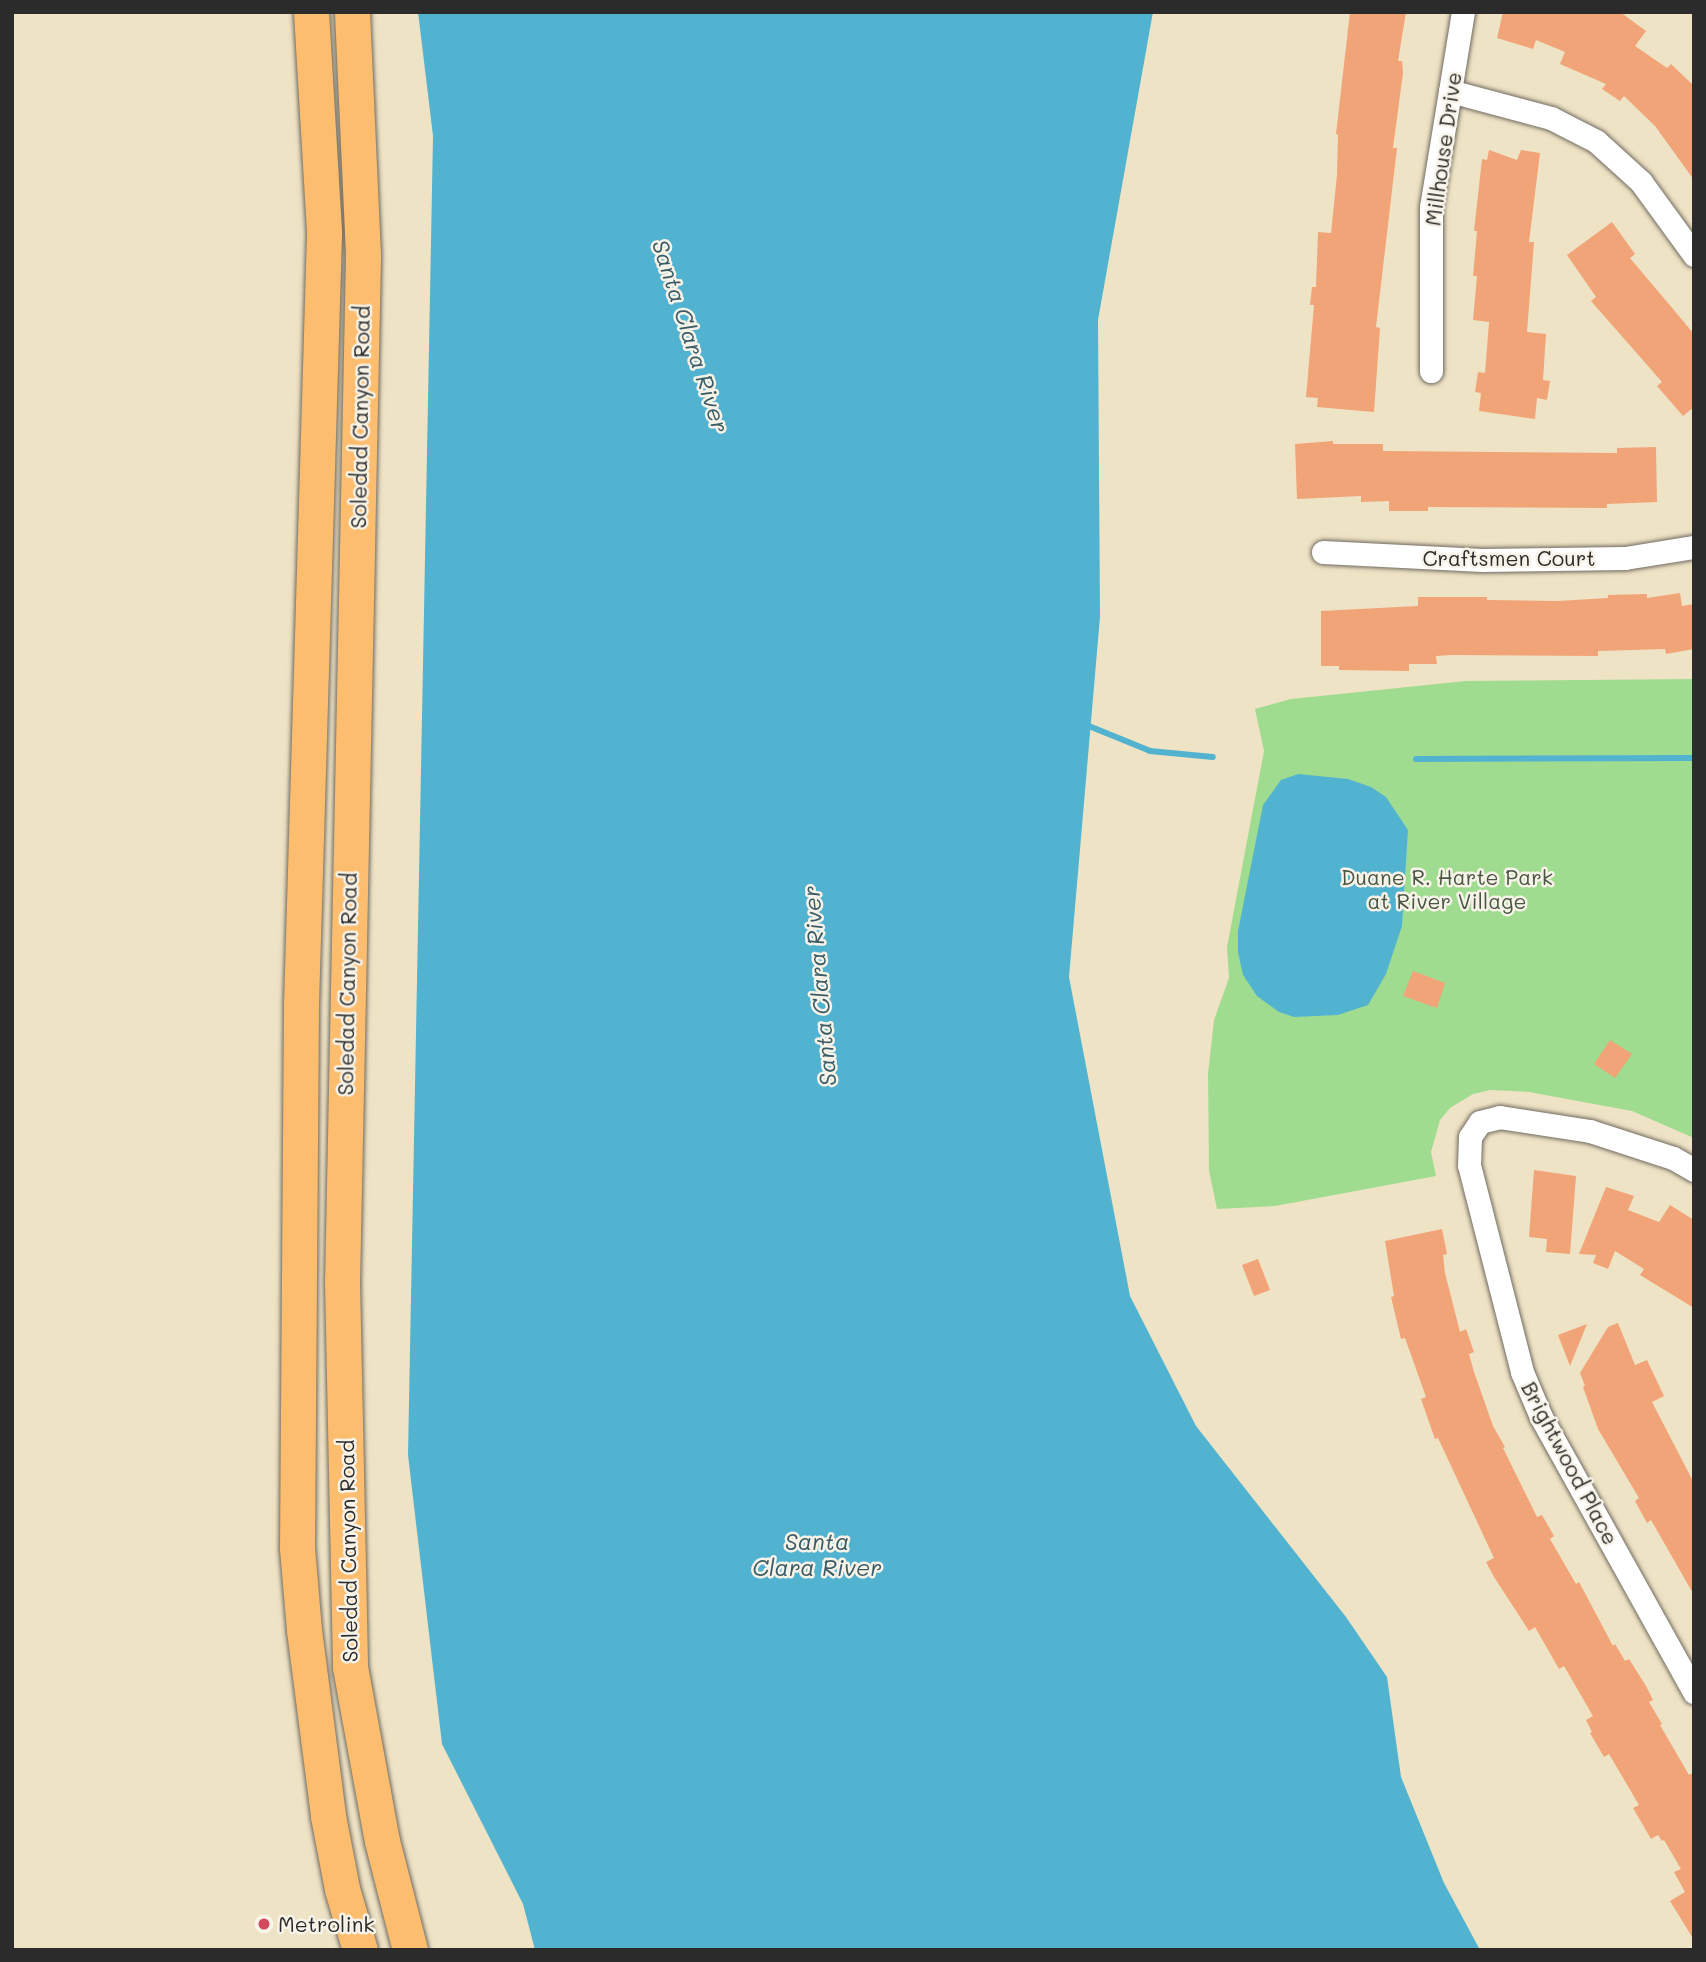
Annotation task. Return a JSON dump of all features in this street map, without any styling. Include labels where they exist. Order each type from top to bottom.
[{"type":"main road","name":"Soledad Canyon Road","points":[[352,12],[363,256],[342,1256],[351,1667],[382,1841],[410,1950]]},
{"type":"main road","name":"Soledad Canyon Road","points":[[312,28],[324,234],[301,1005],[297,1548],[304,1630],[328,1816],[342,1889],[360,1950]]},
{"type":"main road","points":[[312,28],[354,47]]},
{"type":"main road","points":[[301,1005],[313,1010],[325,1034],[323,1229],[329,1245],[342,1256]]},
{"type":"street","name":"Millhouse Drive","points":[[1431,371],[1432,207],[1463,12]]},
{"type":"street","points":[[1450,92],[1551,118],[1596,141],[1641,182],[1694,255]]},
{"type":"street","name":"Craftsmen Court","points":[[1323,552],[1508,560],[1625,558],[1694,547]]},
{"type":"street","name":"Brightwood Place","points":[[1694,1170],[1673,1158],[1590,1131],[1500,1117],[1480,1122],[1470,1137],[1469,1165],[1522,1372],[1541,1417],[1694,1692]]},
{"type":"green space","name":"Duane R. Harte Park at River Village","points":[[1694,679],[1694,1138],[1632,1111],[1529,1092],[1490,1090],[1473,1094],[1450,1108],[1440,1120],[1431,1152],[1436,1176],[1275,1206],[1217,1209],[1209,1171],[1208,1074],[1214,1020],[1229,978],[1227,947],[1264,751],[1255,709],[1291,699],[1466,681]]},
{"type":"water","name":"Santa Clara River","points":[[418,12],[1153,12],[1098,320],[1100,617],[1069,977],[1130,1296],[1196,1426],[1346,1617],[1387,1677],[1401,1777],[1444,1883],[1480,1950],[535,1950],[523,1904],[442,1744],[408,1455],[433,136]]},
{"type":"water","points":[[1298,774],[1348,779],[1371,787],[1386,797],[1408,830],[1402,926],[1386,974],[1368,1005],[1338,1015],[1294,1017],[1279,1012],[1257,996],[1243,975],[1238,952],[1238,931],[1263,805],[1281,780]]},
{"type":"building","points":[[1350,12],[1406,12],[1398,61],[1402,61],[1403,73],[1393,148],[1397,148],[1376,327],[1380,328],[1374,412],[1317,407],[1318,398],[1306,397],[1314,305],[1310,305],[1312,287],[1316,287],[1318,232],[1331,233],[1337,175],[1336,134]]},
{"type":"building","points":[[1503,12],[1620,12],[1646,31],[1635,46],[1667,68],[1671,64],[1694,86],[1694,180],[1655,126],[1624,96],[1620,101],[1602,89],[1606,84],[1560,64],[1565,52],[1536,40],[1533,49],[1497,38]]},
{"type":"building","points":[[1489,150],[1517,160],[1521,150],[1540,153],[1529,242],[1534,242],[1527,332],[1546,334],[1543,380],[1550,381],[1547,400],[1537,398],[1535,419],[1479,411],[1481,393],[1475,392],[1478,372],[1485,373],[1489,322],[1473,320],[1477,276],[1473,276],[1477,231],[1474,231],[1482,159],[1487,160]]},
{"type":"building","points":[[1612,222],[1635,254],[1630,258],[1694,334],[1694,407],[1683,416],[1657,386],[1662,382],[1591,301],[1596,297],[1567,255]]},
{"type":"building","points":[[1333,441],[1333,444],[1383,444],[1383,451],[1617,453],[1617,448],[1656,447],[1657,502],[1607,504],[1607,508],[1428,507],[1428,511],[1389,511],[1389,501],[1361,502],[1361,496],[1297,499],[1295,444]]},
{"type":"building","points":[[1680,593],[1682,606],[1694,604],[1694,649],[1666,654],[1665,649],[1598,651],[1598,656],[1436,656],[1437,664],[1409,664],[1409,671],[1339,670],[1339,666],[1321,666],[1321,611],[1418,606],[1418,597],[1558,601],[1608,598],[1608,595],[1647,594],[1647,598]]},
{"type":"building","points":[[1413,971],[1445,983],[1437,1008],[1403,996]]},
{"type":"building","points":[[1610,1040],[1632,1054],[1615,1078],[1594,1064]]},
{"type":"building","points":[[1534,1170],[1576,1176],[1570,1254],[1546,1252],[1547,1239],[1529,1237]]},
{"type":"building","points":[[1606,1187],[1634,1196],[1628,1210],[1659,1222],[1670,1205],[1694,1220],[1694,1308],[1640,1275],[1644,1269],[1615,1251],[1608,1269],[1593,1263],[1596,1255],[1579,1254]]},
{"type":"building","points":[[1442,1229],[1447,1254],[1443,1255],[1445,1273],[1460,1332],[1466,1329],[1474,1352],[1469,1354],[1474,1372],[1493,1426],[1505,1447],[1503,1448],[1537,1517],[1542,1515],[1554,1536],[1550,1539],[1576,1584],[1579,1582],[1613,1646],[1615,1644],[1625,1661],[1629,1659],[1646,1686],[1653,1700],[1649,1702],[1662,1724],[1660,1725],[1689,1775],[1694,1772],[1694,1940],[1670,1901],[1685,1892],[1674,1872],[1681,1869],[1664,1840],[1658,1835],[1651,1839],[1633,1808],[1639,1805],[1609,1754],[1604,1757],[1590,1733],[1592,1732],[1586,1720],[1593,1716],[1564,1666],[1559,1669],[1535,1627],[1529,1631],[1494,1577],[1486,1562],[1494,1558],[1438,1438],[1435,1439],[1421,1399],[1426,1397],[1405,1338],[1401,1339],[1391,1297],[1394,1296],[1385,1241]]},
{"type":"building","points":[[1258,1259],[1270,1290],[1254,1296],[1242,1265]]},
{"type":"building","points":[[1618,1323],[1635,1365],[1647,1360],[1664,1396],[1652,1402],[1694,1483],[1694,1595],[1651,1520],[1647,1523],[1635,1501],[1639,1498],[1598,1429],[1583,1387],[1585,1386],[1580,1373],[1608,1327]]},
{"type":"building","points":[[1587,1324],[1570,1366],[1558,1335]]},
{"type":"waterway","points":[[1084,724],[1150,751],[1213,757]]},
{"type":"waterway","points":[[1416,759],[1694,758]]},
{"type":"place","name":"Metrolink","points":[[264,1924]]}]
